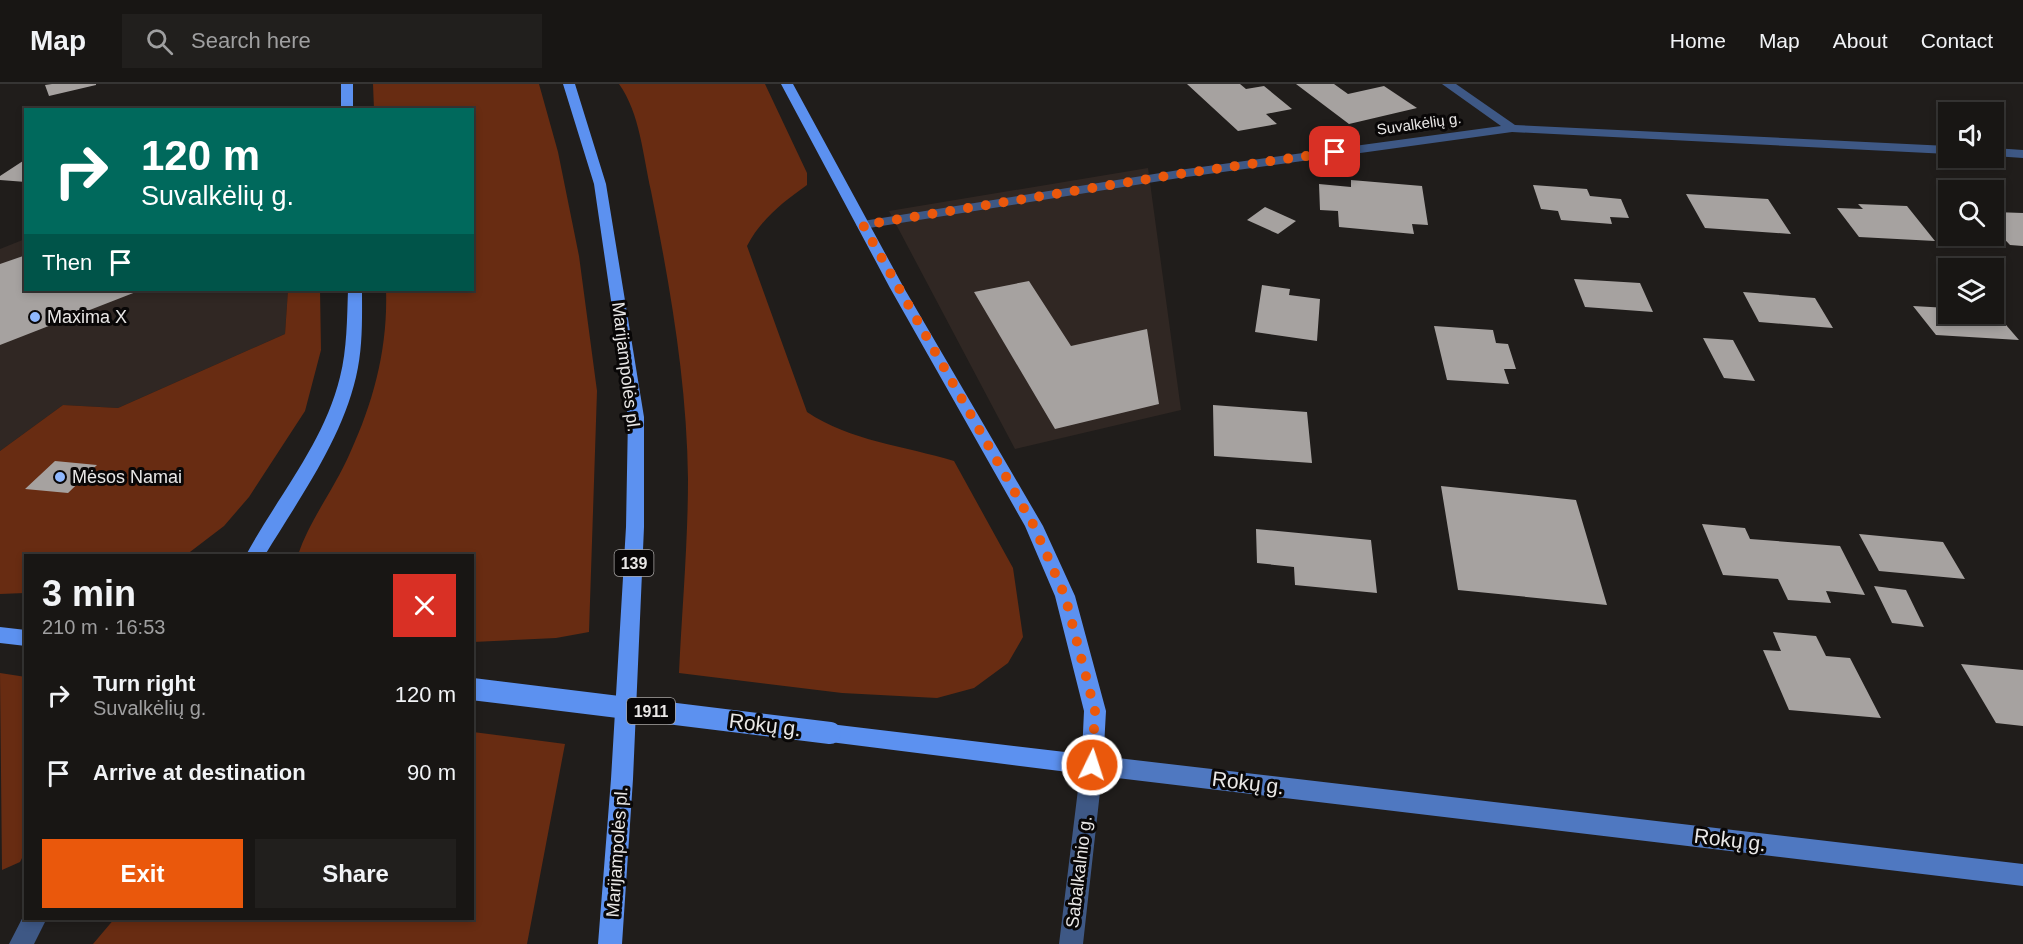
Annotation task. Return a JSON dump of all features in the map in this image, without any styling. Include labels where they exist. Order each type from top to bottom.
[{"type":"main road","points":[[347,84],[347,108]]},
{"type":"main road","name":"Marijampolės pl.","points":[[569,84],[600,184],[636,417],[635,527],[622,779],[610,944]]},
{"type":"main road","name":"Sabalkalnio g.","points":[[787,84],[863,225],[1034,526],[1065,596],[1095,711],[1092,765]]},
{"type":"main road","points":[[256,554],[315,457],[346,384],[355,310],[355,291]]},
{"type":"main road","points":[[0,634],[24,638]]},
{"type":"main road","name":"Rokų g.","points":[[474,689],[830,734],[2023,875]]},
{"type":"street","points":[[1448,84],[1512,128]]},
{"type":"street","name":"Suvalkėlių g.","points":[[863,225],[1179,174],[1512,128],[1938,149]]},
{"type":"street","points":[[2004,153],[2023,154]]},
{"type":"street","name":"Sabalkalnio g.","points":[[1071,944],[1092,765]]},
{"type":"street","points":[[21,944],[34,920]]},
{"type":"shaded area","points":[[373,84],[539,84],[558,152],[579,256],[597,391],[589,632],[556,638],[474,642],[474,554],[298,554],[309,529],[344,466],[366,414],[382,353],[386,291],[474,291],[474,108],[374,108]]},
{"type":"shaded area","points":[[619,84],[765,84],[807,173],[807,185],[773,212],[759,227],[747,246],[807,412],[841,430],[859,436],[954,461],[1013,568],[1023,637],[1008,663],[974,688],[937,698],[842,693],[679,673],[688,479],[681,370],[665,262],[640,135],[632,108]]},
{"type":"shaded area","points":[[1148,168],[1181,410],[1015,449],[889,211]]},
{"type":"shaded area","points":[[24,239],[24,291],[288,291],[285,334],[118,408],[63,405],[0,451],[0,249]]},
{"type":"shaded area","points":[[288,291],[320,291],[321,350],[305,411],[249,497],[224,526],[187,554],[24,554],[24,593],[0,594],[0,451],[63,405],[118,408],[285,334]]},
{"type":"shaded area","points":[[0,673],[24,677],[24,854],[20,862],[2,870]]},
{"type":"shaded area","points":[[474,732],[565,744],[527,944],[93,944],[113,920],[474,920]]},
{"type":"building","points":[[1187,84],[1240,84],[1246,89],[1264,86],[1292,109],[1266,114],[1277,124],[1238,131]]},
{"type":"building","points":[[1296,84],[1334,84],[1348,94],[1384,86],[1417,108],[1349,124]]},
{"type":"building","points":[[45,85],[96,85],[49,96]]},
{"type":"building","points":[[24,160],[24,182],[0,180],[0,176]]},
{"type":"building","points":[[1351,180],[1422,186],[1428,225],[1412,224],[1414,234],[1339,227],[1338,211],[1320,210],[1319,184],[1351,187]]},
{"type":"building","points":[[1533,185],[1587,189],[1590,196],[1621,199],[1629,218],[1610,217],[1612,224],[1561,220],[1558,211],[1541,209]]},
{"type":"building","points":[[1686,194],[1768,199],[1791,234],[1705,228]]},
{"type":"building","points":[[1858,204],[1907,206],[1935,241],[1859,237],[1837,208],[1863,209]]},
{"type":"building","points":[[1265,207],[1296,221],[1278,234],[1247,220]]},
{"type":"building","points":[[2004,212],[2023,213],[2023,246],[2010,245],[2004,239]]},
{"type":"building","name":"Maxima X","points":[[24,256],[24,291],[138,291],[0,345],[0,264]]},
{"type":"building","points":[[1574,279],[1640,283],[1653,312],[1585,307]]},
{"type":"building","points":[[1029,281],[1071,346],[1147,329],[1159,404],[1055,429],[974,292]]},
{"type":"building","points":[[1262,285],[1290,289],[1289,295],[1320,299],[1317,341],[1255,332]]},
{"type":"building","points":[[1743,292],[1815,298],[1833,328],[1759,322]]},
{"type":"building","points":[[1913,306],[1938,307],[1938,324],[2004,323],[2019,340],[1936,335]]},
{"type":"building","points":[[1434,326],[1493,330],[1496,343],[1508,344],[1516,369],[1504,369],[1509,384],[1447,380]]},
{"type":"building","points":[[1703,338],[1733,340],[1755,381],[1724,378]]},
{"type":"building","points":[[1213,405],[1307,412],[1312,463],[1214,456]]},
{"type":"building","points":[[55,461],[97,465],[68,493],[25,489]]},
{"type":"building","points":[[1441,486],[1576,500],[1607,605],[1458,590]]},
{"type":"building","points":[[1702,524],[1745,528],[1750,539],[1840,546],[1865,595],[1826,591],[1831,603],[1788,600],[1778,579],[1723,575]]},
{"type":"building","points":[[1256,529],[1371,540],[1377,593],[1295,585],[1294,567],[1257,563]]},
{"type":"building","points":[[1859,534],[1943,542],[1965,579],[1879,571]]},
{"type":"building","points":[[1874,586],[1906,590],[1924,627],[1892,623]]},
{"type":"building","points":[[1773,632],[1816,636],[1826,656],[1850,658],[1881,718],[1789,710],[1763,650],[1781,651]]},
{"type":"building","points":[[1961,664],[2023,670],[2023,726],[1996,723]]},
{"type":"place","name":"Maxima X","points":[[35,317]]},
{"type":"place","name":"Mėsos Namai","points":[[60,477]]},
{"type":"route","points":[[1092,765],[1095,711],[1065,596],[1034,526],[863,225],[1179,174],[1335,152]]}]
